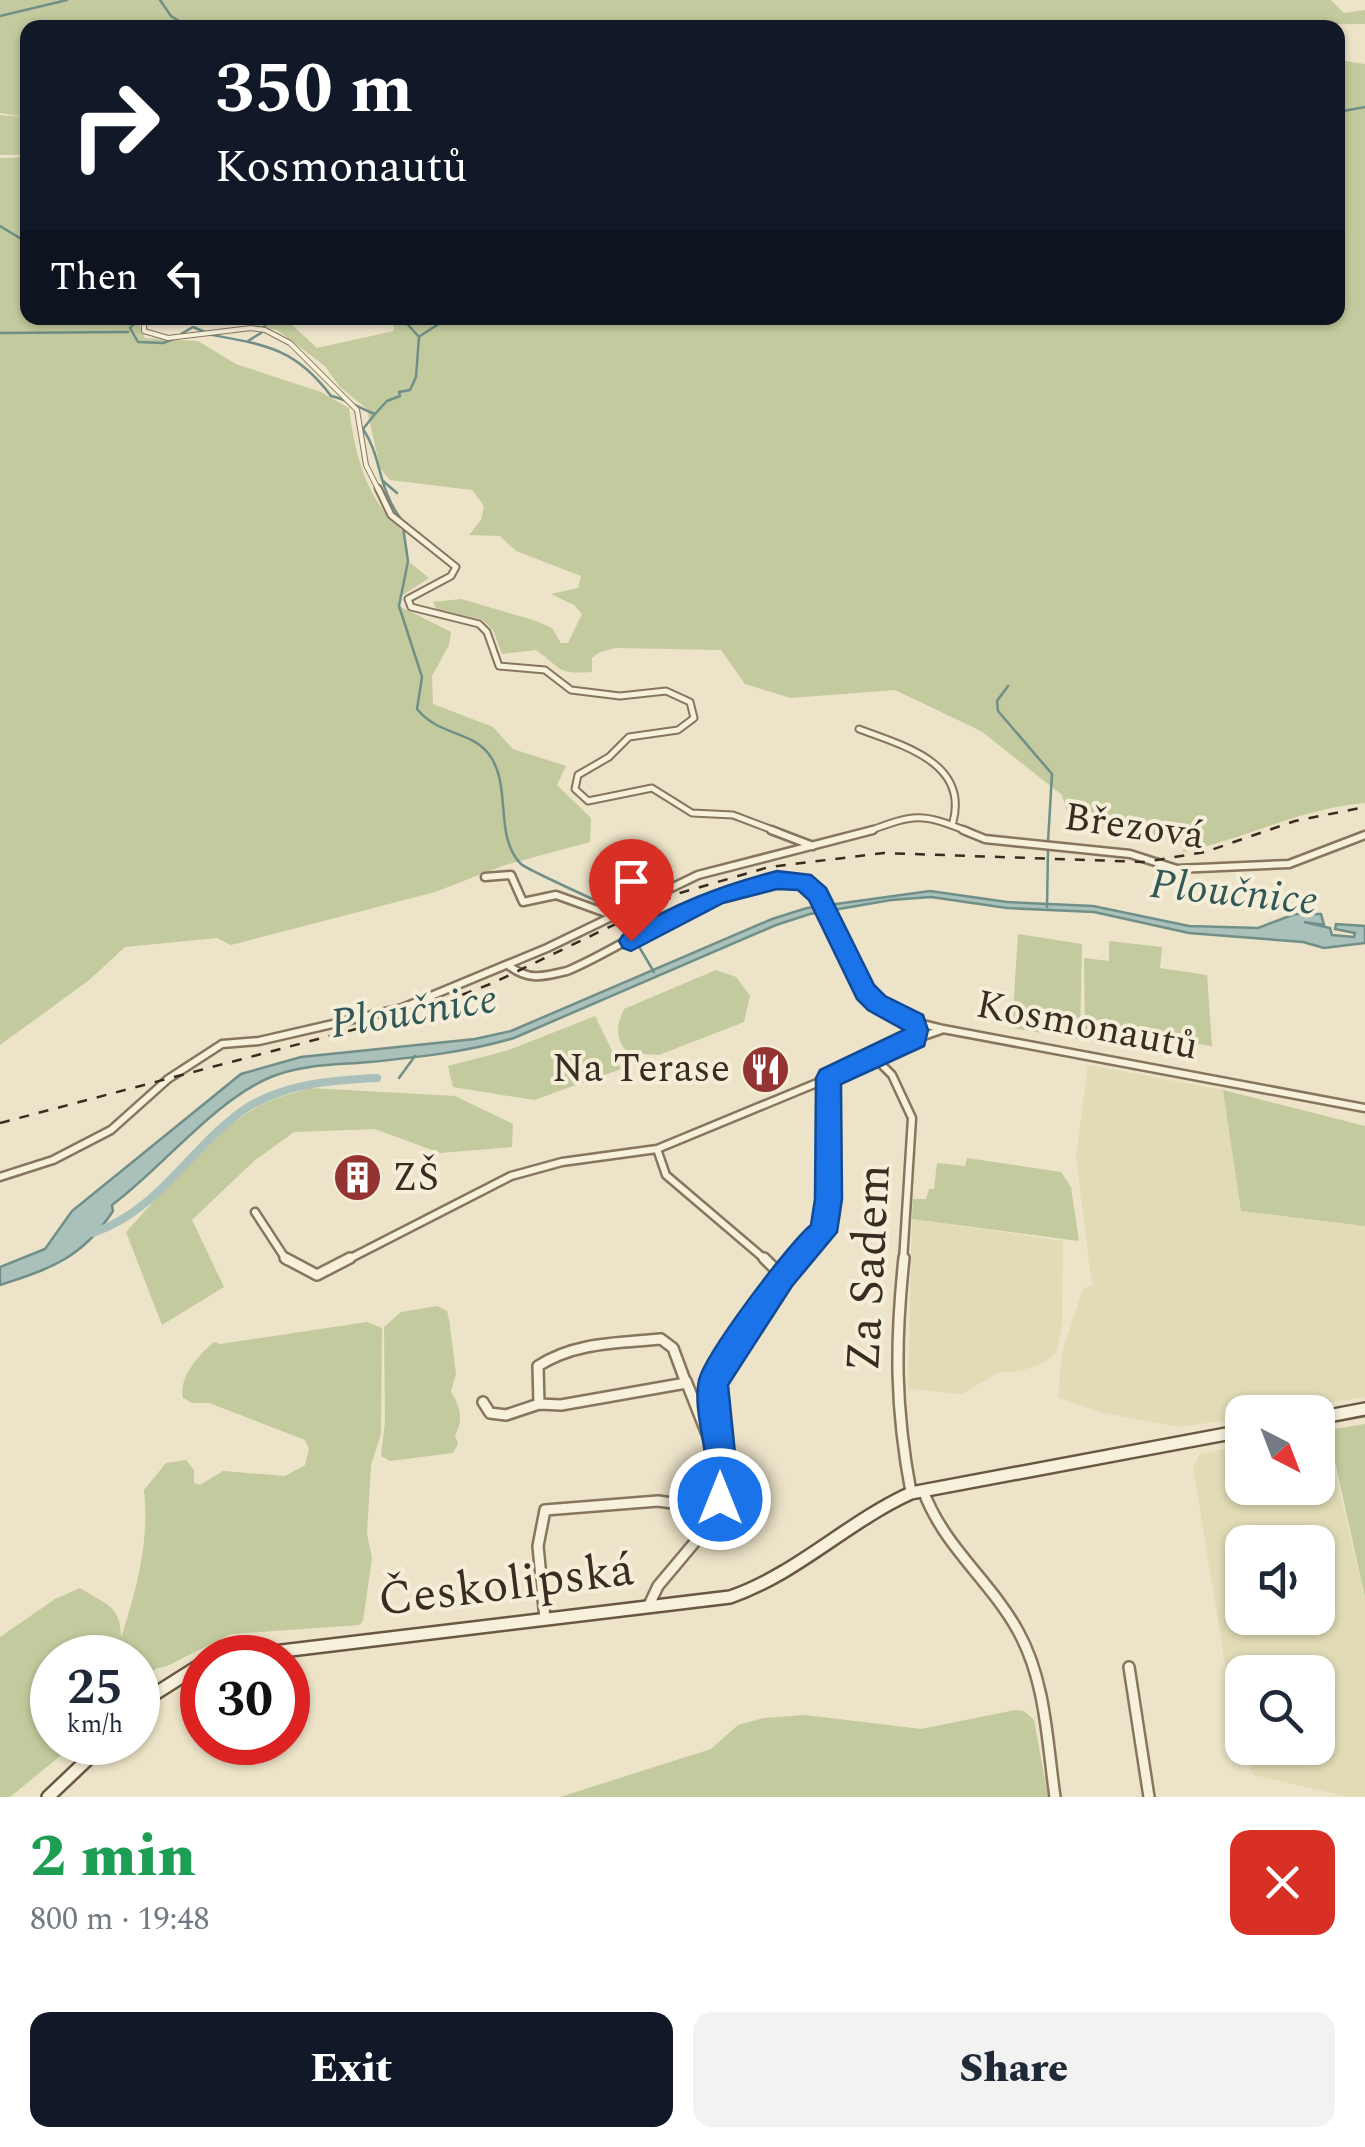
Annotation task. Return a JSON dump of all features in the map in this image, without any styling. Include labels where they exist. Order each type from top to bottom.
[{"type":"main road","points":[[1335,1415],[1365,1409]]},
{"type":"main road","name":"Českolipská","points":[[310,1648],[730,1597],[778,1578],[872,1513],[917,1492],[1225,1434]]},
{"type":"main road","points":[[48,1797],[82,1765]]},
{"type":"street","points":[[144,325],[144,331],[166,338],[250,328],[271,332],[318,366],[357,410],[366,465],[390,515],[456,567],[454,575],[446,581],[414,593],[408,599],[411,607],[476,622],[487,634],[490,656],[499,666],[545,670],[571,690],[620,696],[666,692],[690,702],[694,718],[688,724],[678,730],[628,738],[609,758],[578,775],[576,789],[580,794],[597,802],[652,788],[681,808],[734,815],[814,847]]},
{"type":"street","points":[[859,730],[914,748],[939,762],[956,800],[953,822]]},
{"type":"street","name":"Březová","points":[[0,1177],[52,1160],[111,1130],[168,1080],[222,1044],[259,1041],[380,1014],[508,965],[698,876],[814,847],[904,818],[930,816],[953,822],[985,839],[1130,854],[1190,869],[1289,864],[1365,835]]},
{"type":"street","points":[[484,877],[511,876],[523,902],[556,896],[610,915]]},
{"type":"street","points":[[508,965],[518,977],[540,977],[635,939],[701,902],[777,880],[803,881],[818,894],[866,992],[877,1003],[914,1022],[942,1029]]},
{"type":"street","points":[[914,1022],[916,1039]]},
{"type":"street","name":"Kosmonautů","points":[[255,1212],[281,1259],[296,1270],[317,1275],[511,1176],[562,1162],[658,1149],[942,1029],[1365,1108]]},
{"type":"street","name":"Za Sadem","points":[[874,1056],[892,1075],[912,1118],[908,1219],[896,1330],[898,1422],[917,1492],[1020,1634],[1034,1670],[1055,1797]]},
{"type":"street","points":[[648,1606],[658,1586],[710,1524],[716,1509],[722,1473],[713,1382],[782,1276],[802,1250],[824,1232],[829,1199],[828,1078]]},
{"type":"street","points":[[658,1149],[666,1175],[743,1237],[782,1276]]},
{"type":"street","points":[[539,1404],[538,1366],[549,1357],[580,1348],[661,1339],[673,1348],[722,1473]]},
{"type":"street","points":[[483,1402],[490,1413],[506,1414],[539,1404],[561,1405],[686,1381]]},
{"type":"street","points":[[545,1619],[539,1516],[545,1510],[658,1501],[716,1509]]},
{"type":"street","points":[[1130,1667],[1150,1797]]},
{"type":"shaded area","points":[[1088,1065],[1223,1090],[1241,1211],[1365,1226],[1365,1397],[1335,1402],[1335,1395],[1225,1395],[1225,1420],[1179,1427],[1104,1413],[1058,1398],[1062,1353],[1083,1288],[1092,1286],[1076,1158]]},
{"type":"shaded area","points":[[912,1219],[1063,1241],[1062,1326],[1056,1353],[1044,1363],[998,1373],[962,1394],[908,1389]]},
{"type":"shaded area","points":[[1225,1449],[1225,1505],[1335,1505],[1335,1473],[1365,1597],[1365,1797],[1349,1797],[1254,1775],[1249,1765],[1335,1765],[1335,1655],[1225,1655],[1225,1664],[1193,1467],[1200,1454]]},
{"type":"green space","points":[[0,0],[1331,0],[1344,13],[1365,10],[1365,24],[1345,24],[1345,20],[20,20],[20,116],[0,113]]},
{"type":"green space","points":[[1345,61],[1365,64],[1365,803],[1296,817],[1183,852],[1185,843],[1093,822],[1067,811],[1062,795],[981,731],[895,690],[791,698],[745,684],[721,650],[616,648],[592,658],[592,672],[580,673],[560,668],[536,650],[502,654],[493,630],[483,620],[437,610],[433,602],[461,599],[533,620],[552,628],[561,643],[568,643],[582,614],[574,605],[551,594],[578,588],[581,576],[516,551],[500,536],[469,535],[481,520],[484,506],[472,490],[390,480],[380,468],[367,409],[340,387],[325,366],[277,330],[250,325],[292,325],[317,348],[394,331],[393,325],[1345,325]]},
{"type":"green space","points":[[0,115],[20,117],[20,155],[0,155]]},
{"type":"green space","points":[[20,157],[20,325],[139,325],[145,338],[198,341],[236,364],[321,392],[349,408],[359,460],[372,492],[405,533],[408,561],[429,578],[400,597],[399,606],[451,632],[449,645],[432,676],[433,704],[493,727],[513,749],[566,766],[557,785],[591,818],[590,842],[505,865],[435,892],[231,945],[217,938],[125,947],[88,981],[0,1045],[0,158]]},
{"type":"green space","points":[[1018,934],[1082,944],[1080,1039],[1012,1028]]},
{"type":"green space","points":[[1109,941],[1162,947],[1160,968],[1207,975],[1212,1046],[1085,1029],[1084,958],[1109,961]]},
{"type":"green space","points":[[716,970],[736,977],[750,996],[744,1022],[659,1055],[628,1053],[618,1032],[624,1009]]},
{"type":"green space","points":[[595,1016],[621,1069],[534,1100],[453,1087],[448,1066],[509,1050]]},
{"type":"green space","points":[[310,1088],[455,1096],[513,1124],[512,1147],[440,1153],[375,1129],[294,1132],[254,1161],[192,1220],[224,1287],[162,1325],[126,1232],[226,1128],[265,1103]]},
{"type":"green space","points":[[1223,1090],[1365,1126],[1365,1226],[1241,1211]]},
{"type":"green space","points":[[967,1158],[1061,1172],[1071,1187],[1079,1241],[912,1219],[913,1199],[926,1199],[929,1189],[934,1189],[937,1163],[965,1166]]},
{"type":"green space","points":[[437,1306],[447,1311],[449,1319],[456,1374],[451,1392],[460,1413],[455,1435],[458,1444],[453,1453],[390,1461],[381,1456],[385,1421],[384,1327],[401,1312]]},
{"type":"green space","points":[[367,1322],[382,1328],[381,1434],[371,1465],[367,1534],[372,1558],[363,1621],[359,1625],[229,1635],[180,1635],[180,1660],[160,1668],[160,1635],[122,1635],[143,1547],[144,1490],[166,1463],[186,1460],[194,1470],[194,1483],[200,1485],[223,1471],[285,1476],[305,1465],[309,1449],[305,1440],[209,1403],[192,1403],[183,1398],[184,1383],[196,1360],[214,1342]]},
{"type":"green space","points":[[1365,1424],[1365,1597],[1335,1462],[1335,1429]]},
{"type":"green space","points":[[80,1588],[105,1603],[115,1613],[121,1635],[30,1635],[30,1765],[49,1765],[10,1797],[0,1797],[0,1637],[55,1599]]},
{"type":"green space","points":[[1024,1711],[1034,1720],[1048,1797],[560,1797],[711,1749],[738,1725],[764,1718],[805,1715],[921,1729]]},
{"type":"water","points":[[930,891],[1007,902],[1093,906],[1189,926],[1258,928],[1295,914],[1321,914],[1324,925],[1304,922],[1330,928],[1332,935],[1354,937],[1355,933],[1335,929],[1336,924],[1365,926],[1365,943],[1324,948],[1303,942],[1189,933],[1094,912],[1007,908],[931,897],[810,914],[514,1038],[443,1053],[307,1067],[271,1077],[229,1102],[188,1136],[112,1205],[113,1211],[102,1227],[78,1250],[50,1267],[0,1285],[0,1267],[45,1249],[72,1211],[241,1074],[301,1057],[475,1039],[511,1031],[772,919],[807,908]]},
{"type":"waterway","points":[[0,16],[67,0]]},
{"type":"waterway","points":[[160,0],[177,20]]},
{"type":"waterway","points":[[1345,111],[1365,107]]},
{"type":"waterway","points":[[0,226],[20,238]]},
{"type":"waterway","points":[[133,325],[130,328],[138,342],[163,343],[174,339]]},
{"type":"waterway","points":[[248,341],[265,325]]},
{"type":"waterway","points":[[375,414],[387,401],[400,396],[399,392],[410,390],[416,377],[419,337],[408,325]]},
{"type":"waterway","points":[[420,336],[437,325]]},
{"type":"waterway","points":[[181,334],[193,327],[205,332]]},
{"type":"waterway","points":[[0,333],[128,332]]},
{"type":"waterway","points":[[212,335],[279,352],[305,368],[331,396],[375,414]]},
{"type":"waterway","points":[[375,414],[363,429],[384,482]]},
{"type":"waterway","points":[[384,482],[397,493]]},
{"type":"waterway","points":[[384,482],[401,519]]},
{"type":"waterway","points":[[403,527],[408,561],[399,606],[422,677],[417,709],[434,724],[472,740],[488,753],[500,779],[508,839],[521,864],[612,908]]},
{"type":"waterway","points":[[1008,686],[997,701],[998,711],[1052,774],[1048,842]]},
{"type":"waterway","points":[[1047,907],[1048,850]]},
{"type":"waterway","points":[[624,922],[631,933]]},
{"type":"waterway","points":[[635,940],[654,972]]},
{"type":"waterway","name":"Ploučnice","points":[[399,1078],[415,1056]]},
{"type":"waterway","points":[[93,1233],[137,1210],[223,1126],[257,1102],[307,1085],[377,1078]]},
{"type":"railway","points":[[0,1123],[409,1015],[493,983],[680,893],[769,867],[884,853],[1145,862],[1205,852],[1295,821],[1365,807]]},
{"type":"place","name":"Na Terase","points":[[765,1069]]},
{"type":"place","name":"ZŠ","points":[[357,1178]]},
{"type":"route","points":[[631,941],[672,916],[718,896],[787,878],[803,881],[818,894],[872,1000],[914,1022],[916,1030],[916,1039],[828,1078],[830,1167],[824,1232],[802,1250],[782,1276],[713,1382],[722,1473],[720,1499]]}]
